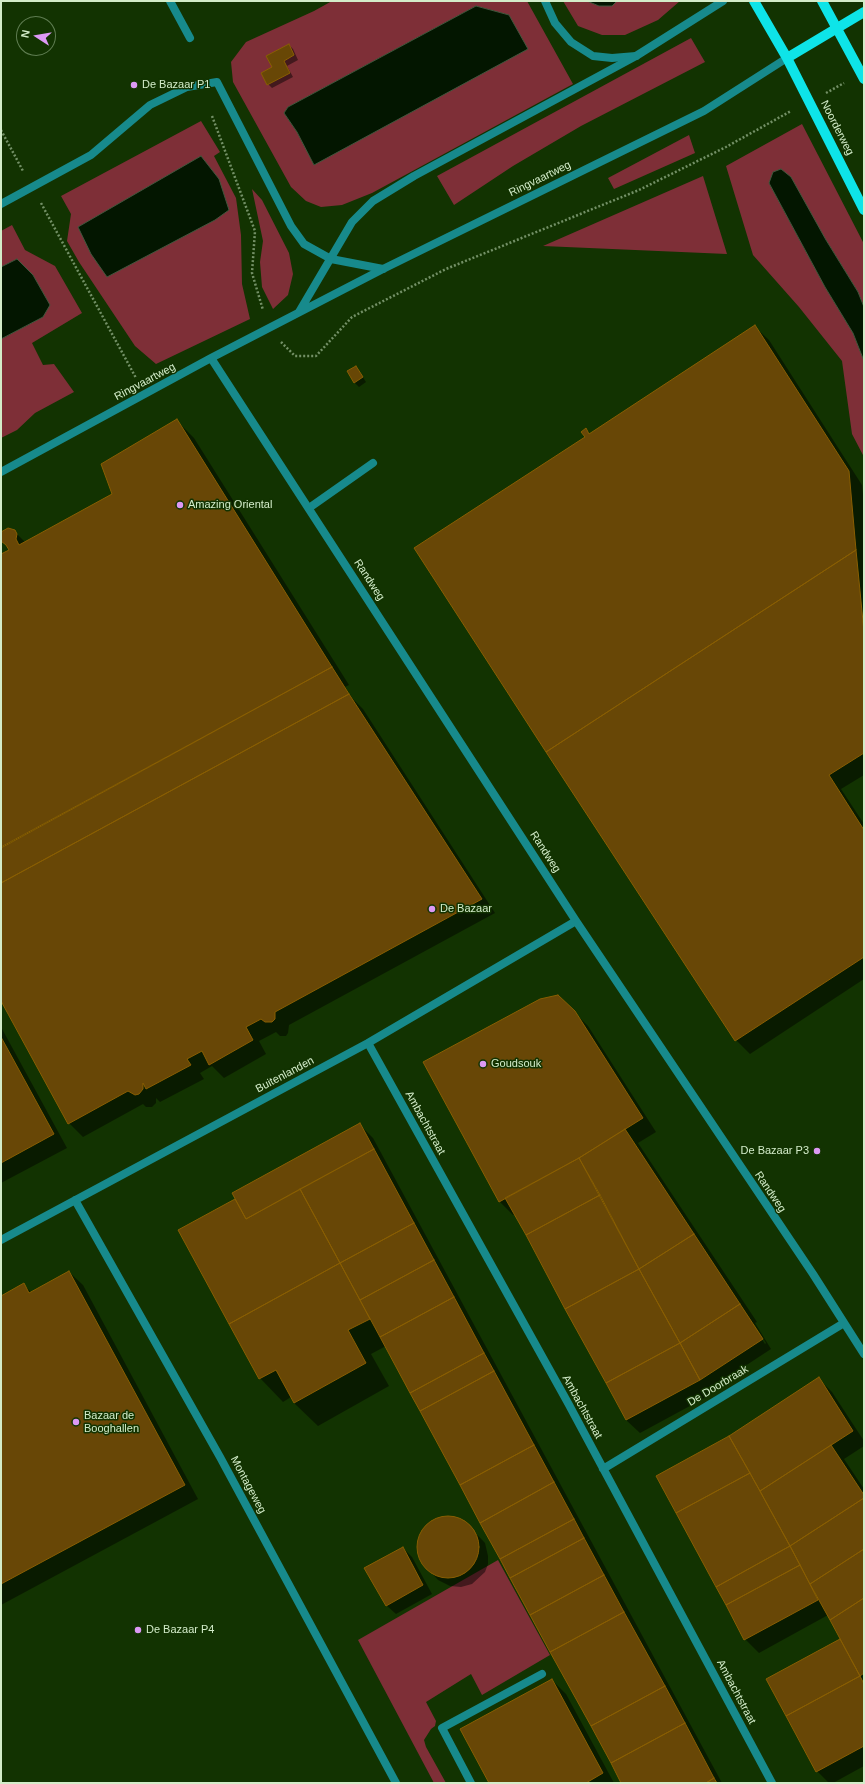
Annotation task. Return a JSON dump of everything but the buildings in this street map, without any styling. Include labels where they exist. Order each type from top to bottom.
[{"type":"main road","name":"Noorderweg","points":[[754,1],[787,58],[864,210]]},
{"type":"main road","points":[[822,1],[864,79]]},
{"type":"main road","points":[[787,58],[864,12]]},
{"type":"street","points":[[170,1],[190,38]]},
{"type":"street","points":[[545,1],[555,23],[571,42],[594,56],[612,58],[636,56]]},
{"type":"street","points":[[299,312],[352,222],[373,201],[414,176],[636,56],[723,1]]},
{"type":"street","name":"Ringvaartweg","points":[[1,472],[299,312],[704,111],[787,58]]},
{"type":"street","points":[[1,204],[91,155],[150,105],[187,87],[217,82],[291,226],[304,244],[331,259],[383,269]]},
{"type":"street","name":"Randweg","points":[[211,358],[576,921],[864,1354]]},
{"type":"street","points":[[309,508],[373,463]]},
{"type":"street","name":"Buitenlanden","points":[[1,1240],[368,1043],[576,921]]},
{"type":"street","name":"Ambachtstraat","points":[[368,1043],[603,1469],[772,1783]]},
{"type":"street","name":"Montageweg","points":[[75,1200],[220,1457],[396,1783]]},
{"type":"street","name":"De Doorbraak","points":[[603,1469],[844,1323]]},
{"type":"street","points":[[471,1783],[442,1728],[542,1674]]},
{"type":"path","points":[[1,130],[145,394]]},
{"type":"shaded area","points":[[332,1],[527,1],[573,84],[372,193],[342,205],[321,207],[306,201],[291,187],[233,82],[231,62],[246,42],[314,11]],"holes":[[[476,6],[509,15],[314,165],[297,132],[284,113],[288,107]]]},
{"type":"shaded area","points":[[563,1],[587,1],[599,6],[612,6],[617,1],[680,1],[658,20],[625,35],[602,35],[578,26]]},
{"type":"shaded area","points":[[587,1],[617,1],[612,6],[599,6]]},
{"type":"shaded area","points":[[476,6],[509,15],[528,49],[314,165],[297,132],[284,113],[288,107]]},
{"type":"shaded area","points":[[691,38],[705,62],[581,126],[513,166],[454,205],[437,176]]},
{"type":"shaded area","points":[[201,121],[220,152],[214,156],[236,198],[241,235],[242,284],[250,319],[156,364],[135,346],[79,262],[67,241],[71,214],[61,196]]},
{"type":"shaded area","points":[[802,124],[864,244],[864,307],[858,292],[826,240],[769,183],[825,287],[853,333],[864,361],[864,457],[852,434],[842,361],[799,307],[753,255],[726,166]]},
{"type":"shaded area","points":[[689,135],[695,153],[614,189],[608,178]]},
{"type":"shaded area","points":[[201,156],[219,179],[229,210],[215,220],[107,277],[91,254],[78,227]]},
{"type":"shaded area","points":[[781,169],[791,177],[826,240],[858,292],[864,307],[864,361],[853,333],[825,287],[769,183],[773,172]]},
{"type":"shaded area","points":[[703,176],[727,254],[543,246]]},
{"type":"shaded area","points":[[252,189],[262,200],[289,253],[293,274],[288,295],[273,309],[262,287],[260,262],[263,241]]},
{"type":"shaded area","points":[[12,225],[25,250],[55,266],[82,313],[32,343],[43,365],[54,364],[74,392],[35,413],[17,430],[1,438],[1,339],[43,317],[17,259],[1,267],[1,231]]},
{"type":"shaded area","points":[[17,259],[33,275],[50,305],[43,317],[1,339],[1,267]]},
{"type":"shaded area","points":[[498,1560],[550,1655],[482,1695],[471,1674],[426,1702],[436,1721],[435,1726],[431,1729],[424,1740],[426,1747],[446,1783],[434,1783],[358,1640]]},
{"type":"place","name":"De Bazaar P1","points":[[134,85]]},
{"type":"place","name":"Amazing Oriental","points":[[180,505]]},
{"type":"place","name":"De Bazaar","points":[[432,909]]},
{"type":"place","name":"Goudsouk","points":[[483,1064]]},
{"type":"place","name":"De Bazaar P3","points":[[817,1151]]},
{"type":"place","name":"Bazaar de Booghallen","points":[[76,1422]]},
{"type":"place","name":"De Bazaar P4","points":[[138,1630]]}]
